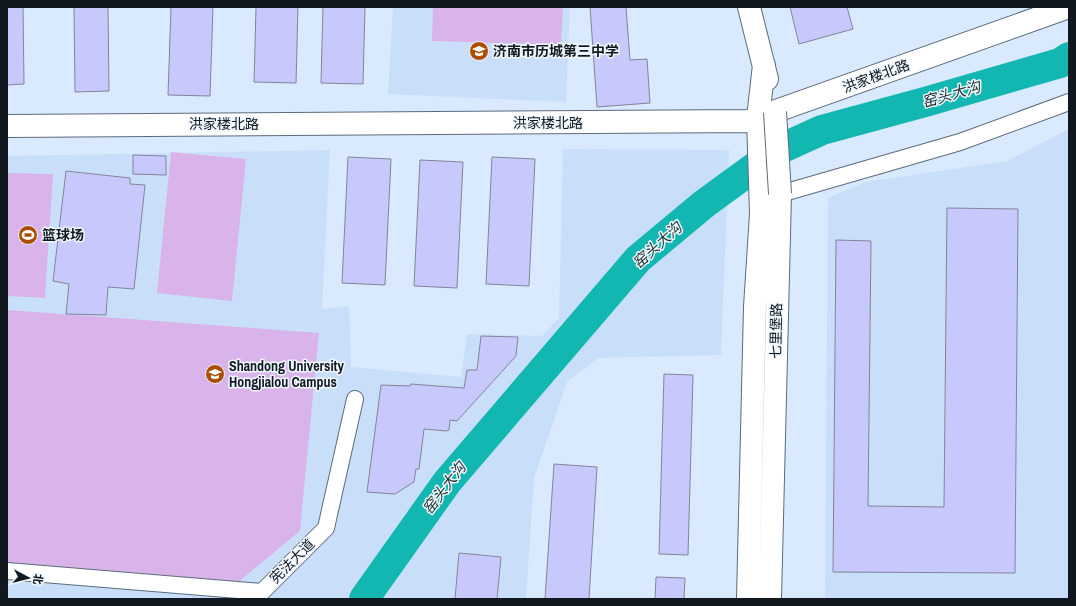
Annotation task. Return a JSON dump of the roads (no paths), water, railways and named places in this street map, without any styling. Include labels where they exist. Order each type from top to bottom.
[{"type":"street","name":"七里堡路","points":[[749,7],[764,65],[770,195],[770,599]]},
{"type":"street","name":"洪家楼北路","points":[[7,126],[748,121],[1069,7]]},
{"type":"street","points":[[770,195],[960,142],[1069,102]]},
{"type":"street","name":"七里堡路","points":[[748,599],[755,307],[761,214],[770,195]]},
{"type":"street","name":"宪法大道","points":[[7,571],[262,592],[326,528],[355,399]]},
{"type":"waterway","name":"窑头大沟","points":[[364,599],[447,482],[638,259],[704,204],[778,150],[822,130],[1060,63],[1069,57]]},
{"type":"place","name":"济南市历城第三中学","points":[[479,51]]},
{"type":"place","name":"篮球场","points":[[28,235]]},
{"type":"place","name":"Shandong University Hongjialou Campus","points":[[215,374]]}]
